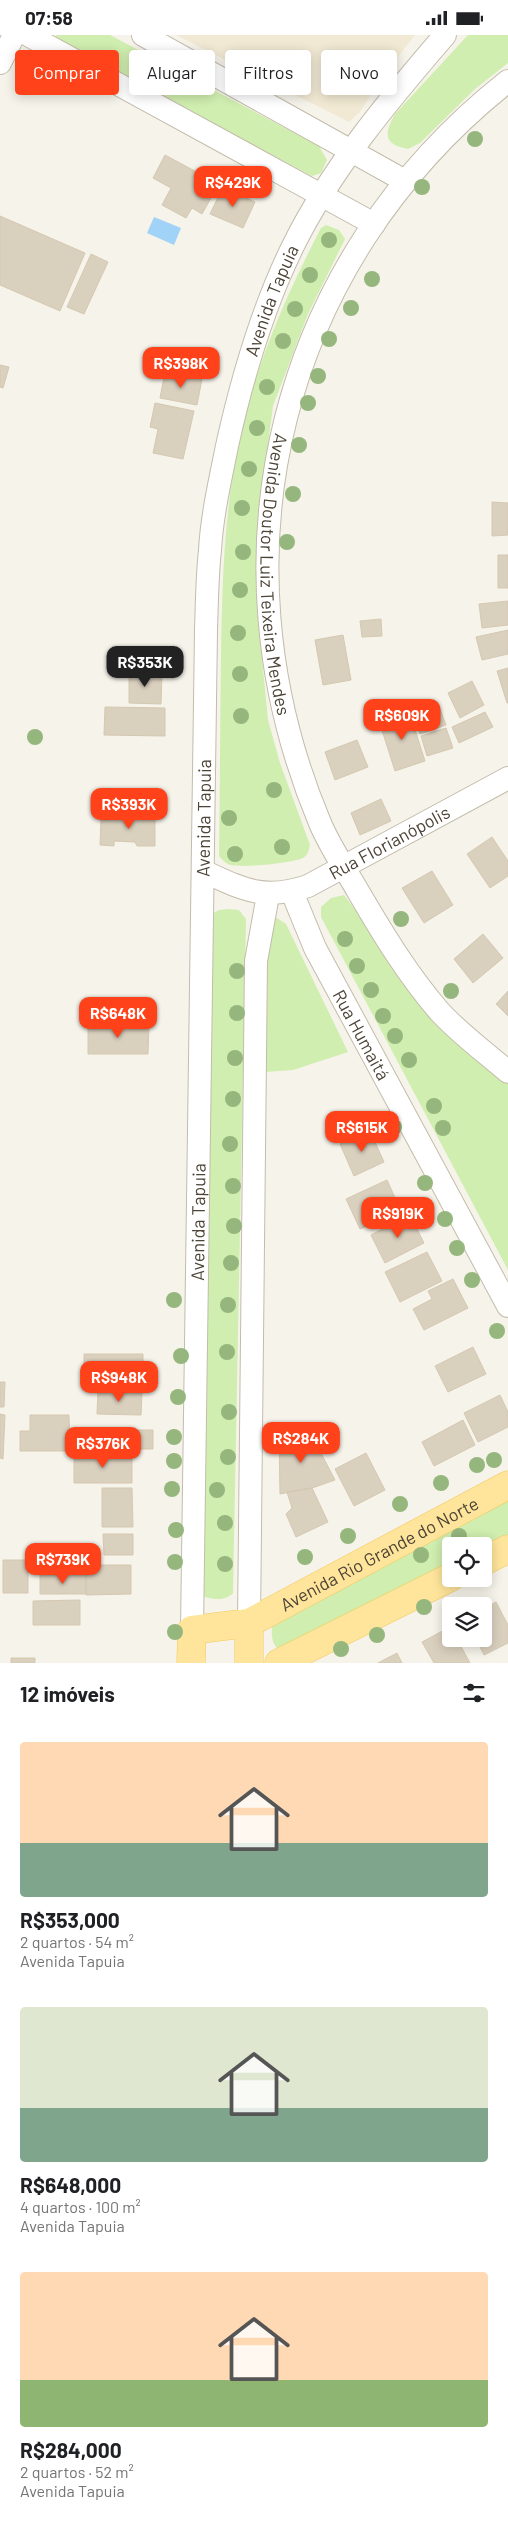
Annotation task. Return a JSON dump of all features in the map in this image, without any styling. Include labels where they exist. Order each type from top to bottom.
[{"type":"main road","name":"Avenida Rio Grande do Norte","points":[[249,1623],[508,1485]]},
{"type":"main road","points":[[492,1557],[508,1549]]},
{"type":"main road","points":[[279,1663],[442,1582]]},
{"type":"main road","points":[[192,1630],[249,1623],[249,1663]]},
{"type":"main road","name":"Avenida Tapuia","points":[[191,1663],[192,1630]]},
{"type":"street","points":[[0,63],[14,35]]},
{"type":"street","points":[[28,35],[374,224]]},
{"type":"street","points":[[143,35],[405,181]]},
{"type":"street","name":"Avenida Tapuia","points":[[192,1630],[206,630],[214,513],[250,356],[293,245],[322,196],[353,151],[406,80],[445,35]]},
{"type":"street","name":"Avenida Doutor Luiz Teixeira Mendes","points":[[508,81],[475,107],[405,181],[374,224],[330,295],[292,393],[280,440],[272,498],[268,554],[268,605],[277,689],[294,750],[318,816],[344,867],[412,978],[442,1013],[508,1072]]},
{"type":"street","name":"Rua Florianópolis","points":[[268,895],[308,887],[508,778]]},
{"type":"street","points":[[203,871],[234,885],[268,895],[256,961],[249,1623]]},
{"type":"street","name":"Rua Humaitá","points":[[292,891],[315,948],[508,1306]]},
{"type":"shaded area","points":[[176,35],[415,35],[397,58],[397,50],[321,50],[321,95],[371,95],[360,112],[349,122],[295,95],[311,95],[311,50],[225,50],[225,60],[215,55],[215,50],[206,50]]},
{"type":"green space","points":[[56,35],[110,35],[138,50],[129,50],[129,79],[119,73],[119,50],[75,50],[56,40]]},
{"type":"green space","points":[[468,35],[508,35],[508,63],[475,89],[420,143],[408,149],[394,144],[390,141],[388,133],[395,114]]},
{"type":"green space","points":[[215,91],[319,146],[327,160],[321,173],[312,176],[160,95],[215,95]]},
{"type":"green space","points":[[326,225],[339,230],[345,239],[308,314],[273,406],[260,505],[257,607],[268,720],[280,763],[310,845],[306,855],[297,860],[265,865],[233,865],[227,863],[219,856],[222,604],[229,501],[237,450],[261,364],[282,309],[307,255],[321,228]]},
{"type":"green space","points":[[344,895],[369,928],[508,1084],[508,1270],[321,917],[321,907],[331,898]]},
{"type":"green space","points":[[219,910],[239,910],[246,919],[233,1593],[225,1598],[215,1599],[196,1593],[210,915]]},
{"type":"green space","points":[[277,918],[286,924],[348,1052],[293,1070],[265,1072],[264,928],[269,920]]},
{"type":"green space","points":[[508,1497],[508,1537],[492,1543],[492,1537],[442,1537],[442,1572],[283,1654],[272,1639],[272,1627]]},
{"type":"water","points":[[154,217],[181,228],[174,245],[147,233]]},
{"type":"building","points":[[165,155],[219,184],[202,214],[192,208],[186,218],[162,205],[171,188],[153,178]]},
{"type":"building","points":[[223,187],[255,202],[243,228],[210,214]]},
{"type":"building","points":[[0,216],[85,253],[60,311],[0,285]]},
{"type":"building","points":[[91,254],[108,262],[84,314],[67,307]]},
{"type":"building","points":[[0,365],[9,367],[3,388],[0,387]]},
{"type":"building","points":[[165,372],[202,379],[197,405],[160,398]]},
{"type":"building","points":[[155,403],[194,411],[183,459],[153,453],[158,429],[150,427]]},
{"type":"building","points":[[492,502],[508,503],[508,535],[492,536]]},
{"type":"building","points":[[498,555],[508,555],[508,588],[498,588]]},
{"type":"building","points":[[508,601],[508,625],[482,628],[479,604]]},
{"type":"building","points":[[381,619],[382,636],[362,637],[360,621]]},
{"type":"building","points":[[508,630],[508,654],[482,660],[476,637]]},
{"type":"building","points":[[343,635],[351,680],[323,685],[315,640]]},
{"type":"building","points":[[508,668],[508,703],[507,703],[497,671]]},
{"type":"building","points":[[129,673],[162,673],[161,704],[129,703]]},
{"type":"building","points":[[472,681],[484,705],[460,718],[448,693]]},
{"type":"building","points":[[105,707],[165,708],[165,736],[104,735]]},
{"type":"building","points":[[440,709],[446,725],[420,734],[414,717]]},
{"type":"building","points":[[409,711],[425,761],[395,771],[379,721]]},
{"type":"building","points":[[485,712],[493,727],[459,743],[452,727]]},
{"type":"building","points":[[446,728],[453,748],[427,756],[421,736]]},
{"type":"building","points":[[357,740],[368,767],[335,780],[325,752]]},
{"type":"building","points":[[381,799],[391,821],[360,835],[351,813]]},
{"type":"building","points":[[126,813],[155,813],[155,846],[137,846],[135,842],[114,841],[114,846],[100,845],[101,818],[126,818]]},
{"type":"building","points":[[492,837],[508,861],[508,876],[490,888],[467,854]]},
{"type":"building","points":[[432,871],[453,905],[424,923],[402,888]]},
{"type":"building","points":[[483,934],[503,958],[473,983],[454,959]]},
{"type":"building","points":[[508,991],[508,1016],[496,1004]]},
{"type":"building","points":[[88,1024],[149,1025],[148,1054],[88,1054]]},
{"type":"building","points":[[370,1131],[384,1162],[354,1176],[340,1144]]},
{"type":"building","points":[[387,1180],[401,1211],[360,1229],[346,1199]]},
{"type":"building","points":[[410,1215],[424,1243],[385,1263],[371,1235]]},
{"type":"building","points":[[427,1252],[442,1281],[400,1302],[385,1272]]},
{"type":"building","points":[[453,1279],[468,1308],[424,1330],[413,1309],[432,1299],[428,1291]]},
{"type":"building","points":[[473,1347],[486,1374],[448,1392],[435,1366]]},
{"type":"building","points":[[84,1354],[143,1354],[143,1383],[84,1384]]},
{"type":"building","points":[[0,1382],[5,1382],[4,1407],[0,1407]]},
{"type":"building","points":[[98,1390],[142,1392],[141,1415],[97,1414]]},
{"type":"building","points":[[500,1395],[508,1412],[508,1427],[478,1442],[464,1413]]},
{"type":"building","points":[[0,1414],[5,1415],[3,1459],[0,1458]]},
{"type":"building","points":[[30,1415],[69,1415],[70,1451],[20,1451],[20,1431],[30,1431]]},
{"type":"building","points":[[463,1420],[475,1445],[434,1466],[422,1442]]},
{"type":"building","points":[[94,1430],[153,1430],[153,1449],[94,1449]]},
{"type":"building","points":[[279,1435],[312,1436],[335,1480],[312,1488],[280,1494]]},
{"type":"building","points":[[366,1453],[385,1490],[354,1506],[335,1469]]},
{"type":"building","points":[[132,1455],[132,1483],[74,1483],[74,1456]]},
{"type":"building","points":[[102,1488],[132,1488],[133,1527],[102,1527]]},
{"type":"building","points":[[312,1488],[328,1522],[296,1537],[286,1514],[292,1508],[287,1492]]},
{"type":"building","points":[[103,1534],[133,1534],[133,1555],[104,1555]]},
{"type":"building","points":[[3,1560],[28,1560],[28,1593],[3,1593]]},
{"type":"building","points":[[86,1565],[131,1565],[131,1594],[86,1595]]},
{"type":"building","points":[[40,1575],[86,1575],[86,1594],[40,1594]]},
{"type":"building","points":[[80,1600],[80,1625],[33,1625],[33,1601]]},
{"type":"building","points":[[496,1602],[508,1625],[508,1643],[484,1655],[480,1647],[492,1647],[492,1604]]},
{"type":"building","points":[[442,1631],[442,1647],[461,1647],[470,1663],[434,1663],[422,1642]]},
{"type":"building","points":[[397,1653],[402,1663],[378,1663]]},
{"type":"building","points":[[11,1658],[35,1658],[35,1663],[11,1663]]}]
